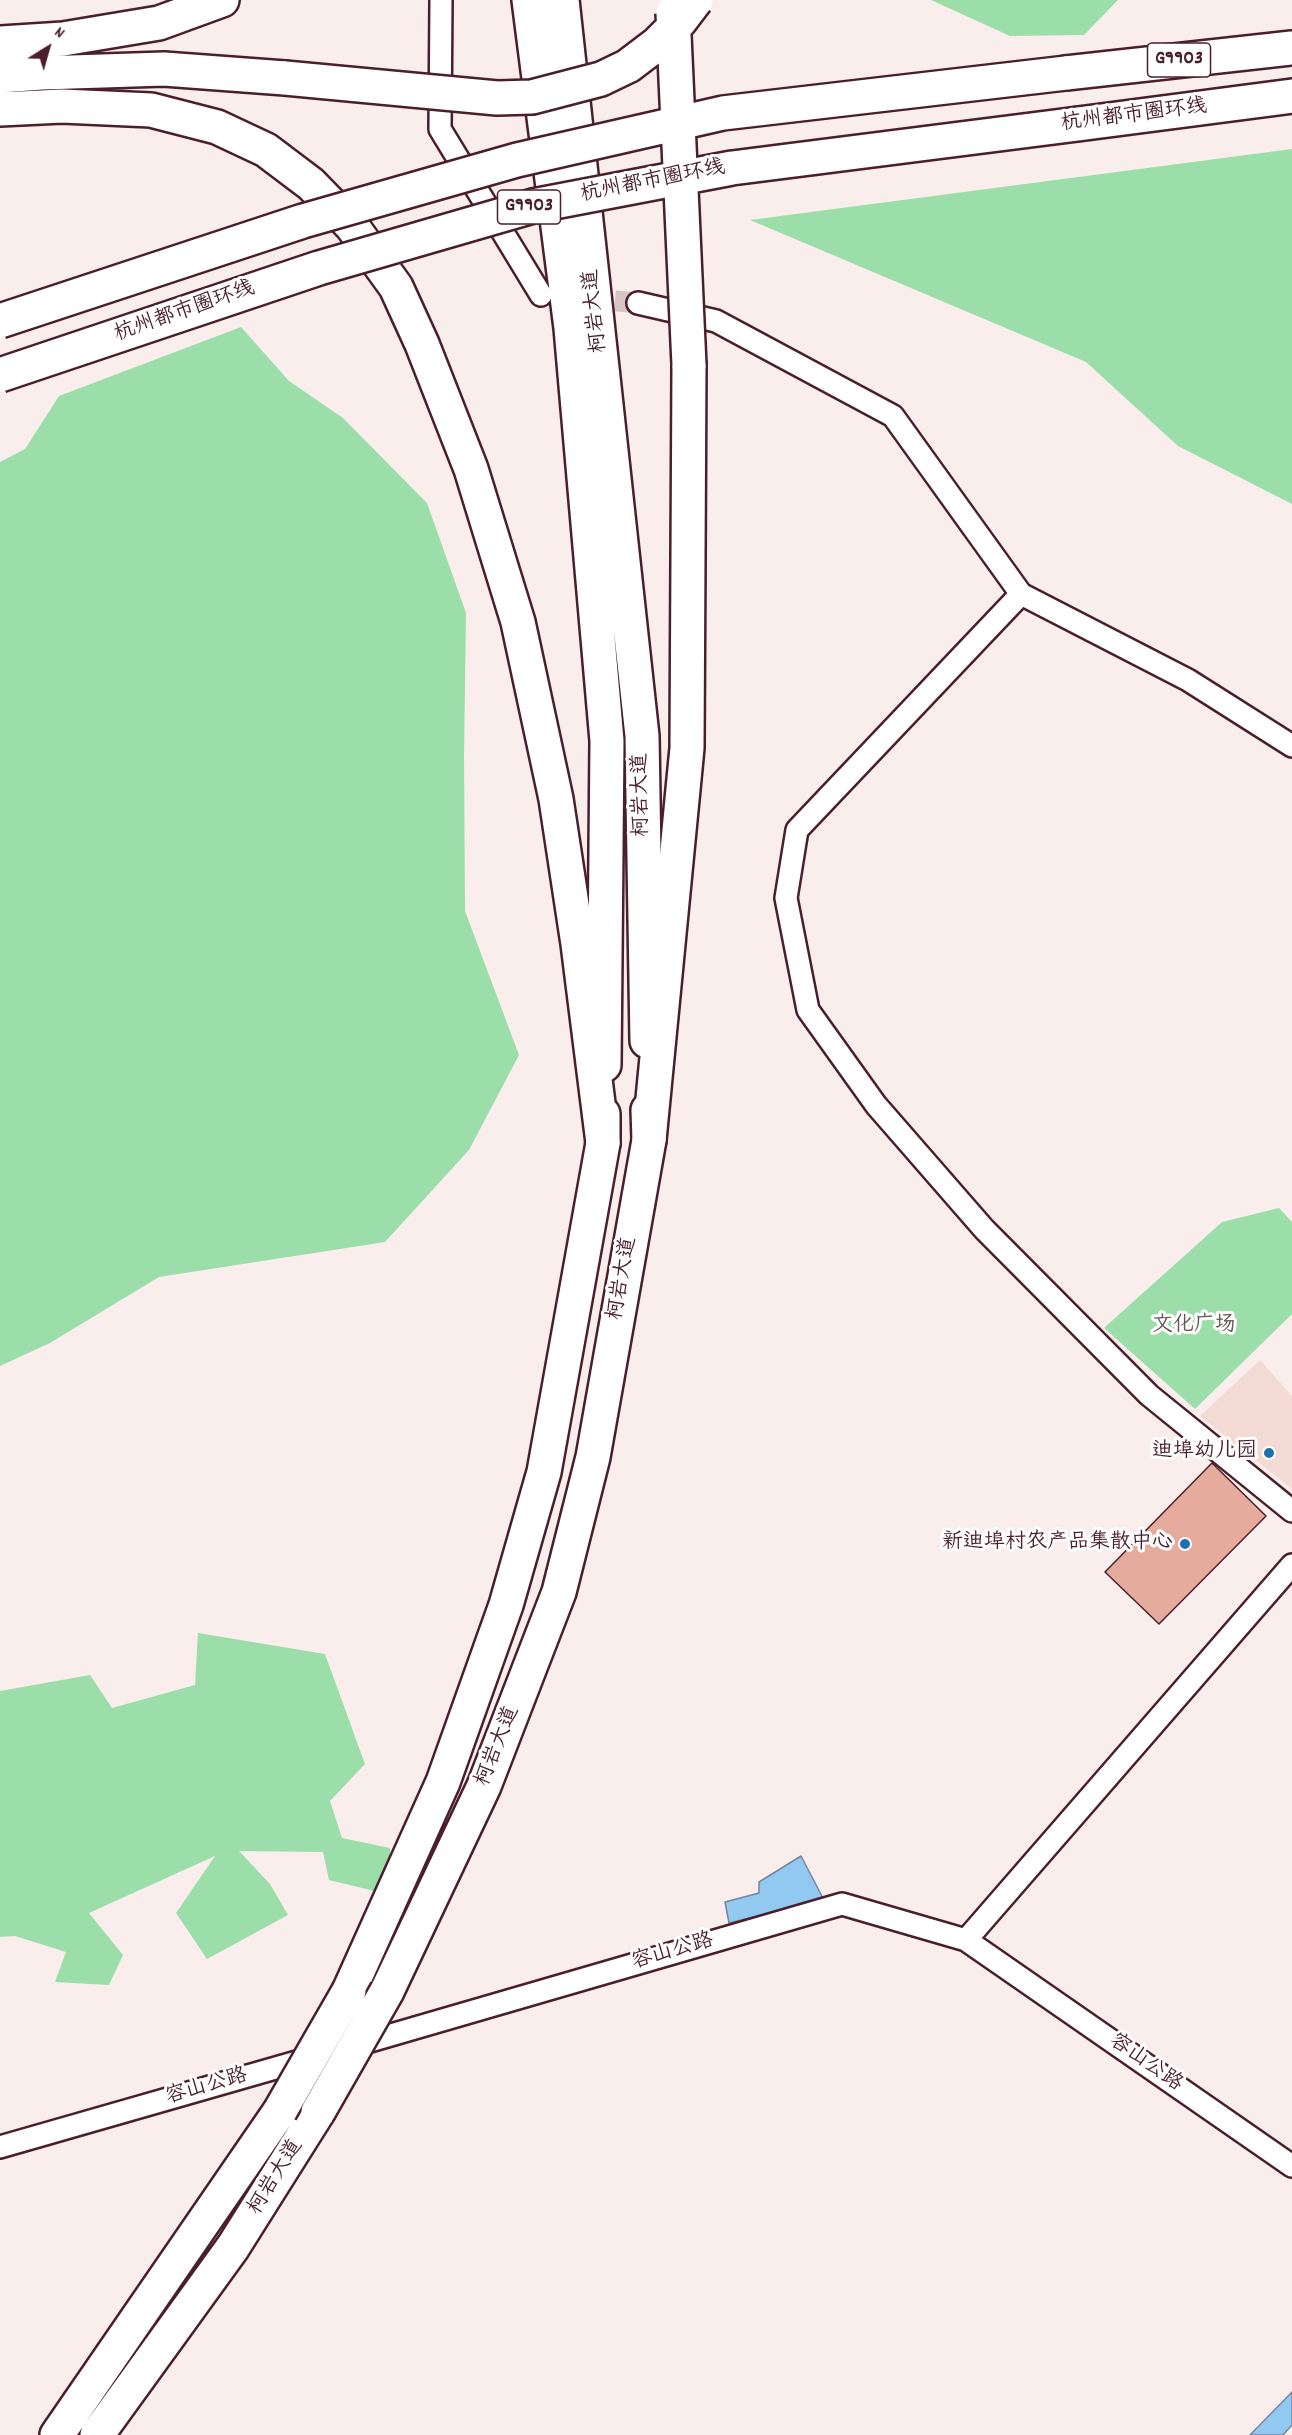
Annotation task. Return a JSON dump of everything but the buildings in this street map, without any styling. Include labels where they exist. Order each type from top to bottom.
[{"type":"main road","points":[[0,43],[63,39],[159,23],[222,0]]},
{"type":"main road","name":"柯岩大道","points":[[60,2431],[280,2111],[349,1991],[443,1782],[506,1605],[544,1472],[603,1143],[607,741],[571,328],[529,0]]},
{"type":"main road","name":"柯岩大道","points":[[97,2435],[233,2247],[318,2112],[387,1991],[484,1786],[560,1592],[593,1457],[649,1140],[642,736],[598,314],[562,0]]},
{"type":"main road","points":[[649,1140],[687,748],[689,365],[673,0]]},
{"type":"main road","points":[[0,76],[164,69],[497,98],[532,97],[601,79],[628,66],[657,44],[680,21],[696,0]]},
{"type":"main road","name":"G9903","points":[[0,321],[303,221],[517,160],[723,113],[1292,48]]},
{"type":"main road","name":"杭州都市圈环线","points":[[0,375],[319,268],[533,207],[732,168],[1292,96]]},
{"type":"main road","points":[[0,109],[62,106],[151,110],[217,127],[266,150],[311,184],[352,225],[396,287],[422,344],[471,469],[518,622],[556,799],[578,944],[603,1143]]},
{"type":"street","points":[[441,0],[440,129],[541,295]]},
{"type":"street","points":[[638,303],[716,321],[893,416],[1021,594],[1188,680],[1292,746]]},
{"type":"street","points":[[1021,594],[797,830],[786,898],[808,1010],[876,1105],[984,1229],[1149,1395],[1292,1511]]},
{"type":"street","points":[[966,1940],[1292,1565]]},
{"type":"street","name":"容山公路","points":[[0,2147],[842,1904],[966,1940],[1292,2166]]},
{"type":"shaded area","name":"迪埠幼儿园","points":[[1260,1360],[1292,1396],[1292,1489],[1200,1416]]},
{"type":"green space","points":[[931,0],[1118,0],[1084,35],[1010,36]]},
{"type":"green space","points":[[1292,149],[1292,504],[1178,446],[1086,362],[750,220]]},
{"type":"green space","points":[[241,327],[289,381],[343,418],[427,503],[466,613],[465,911],[519,1055],[469,1150],[385,1242],[159,1277],[50,1343],[0,1366],[0,462],[25,449],[59,396]]},
{"type":"green space","name":"文化广场","points":[[1279,1208],[1292,1222],[1292,1314],[1195,1409],[1104,1328],[1222,1222]]},
{"type":"green space","points":[[198,1633],[325,1654],[365,1764],[330,1801],[342,1838],[390,1848],[391,1895],[329,1880],[323,1852],[239,1851],[270,1884],[288,1915],[207,1959],[176,1913],[215,1856],[89,1913],[123,1955],[109,1985],[55,1982],[66,1952],[15,1936],[0,1937],[0,1691],[90,1675],[112,1708],[195,1685]]},
{"type":"water","points":[[801,1856],[824,1900],[729,1923],[725,1902],[759,1893],[759,1882]]},
{"type":"water","points":[[1292,2392],[1292,2425],[1283,2435],[1250,2435]]},
{"type":"tunnel","points":[[584,298],[638,303]]},
{"type":"place","name":"迪埠幼儿园","points":[[1269,1453]]},
{"type":"place","name":"新迪埠村农产品集散中心","points":[[1185,1544]]}]
